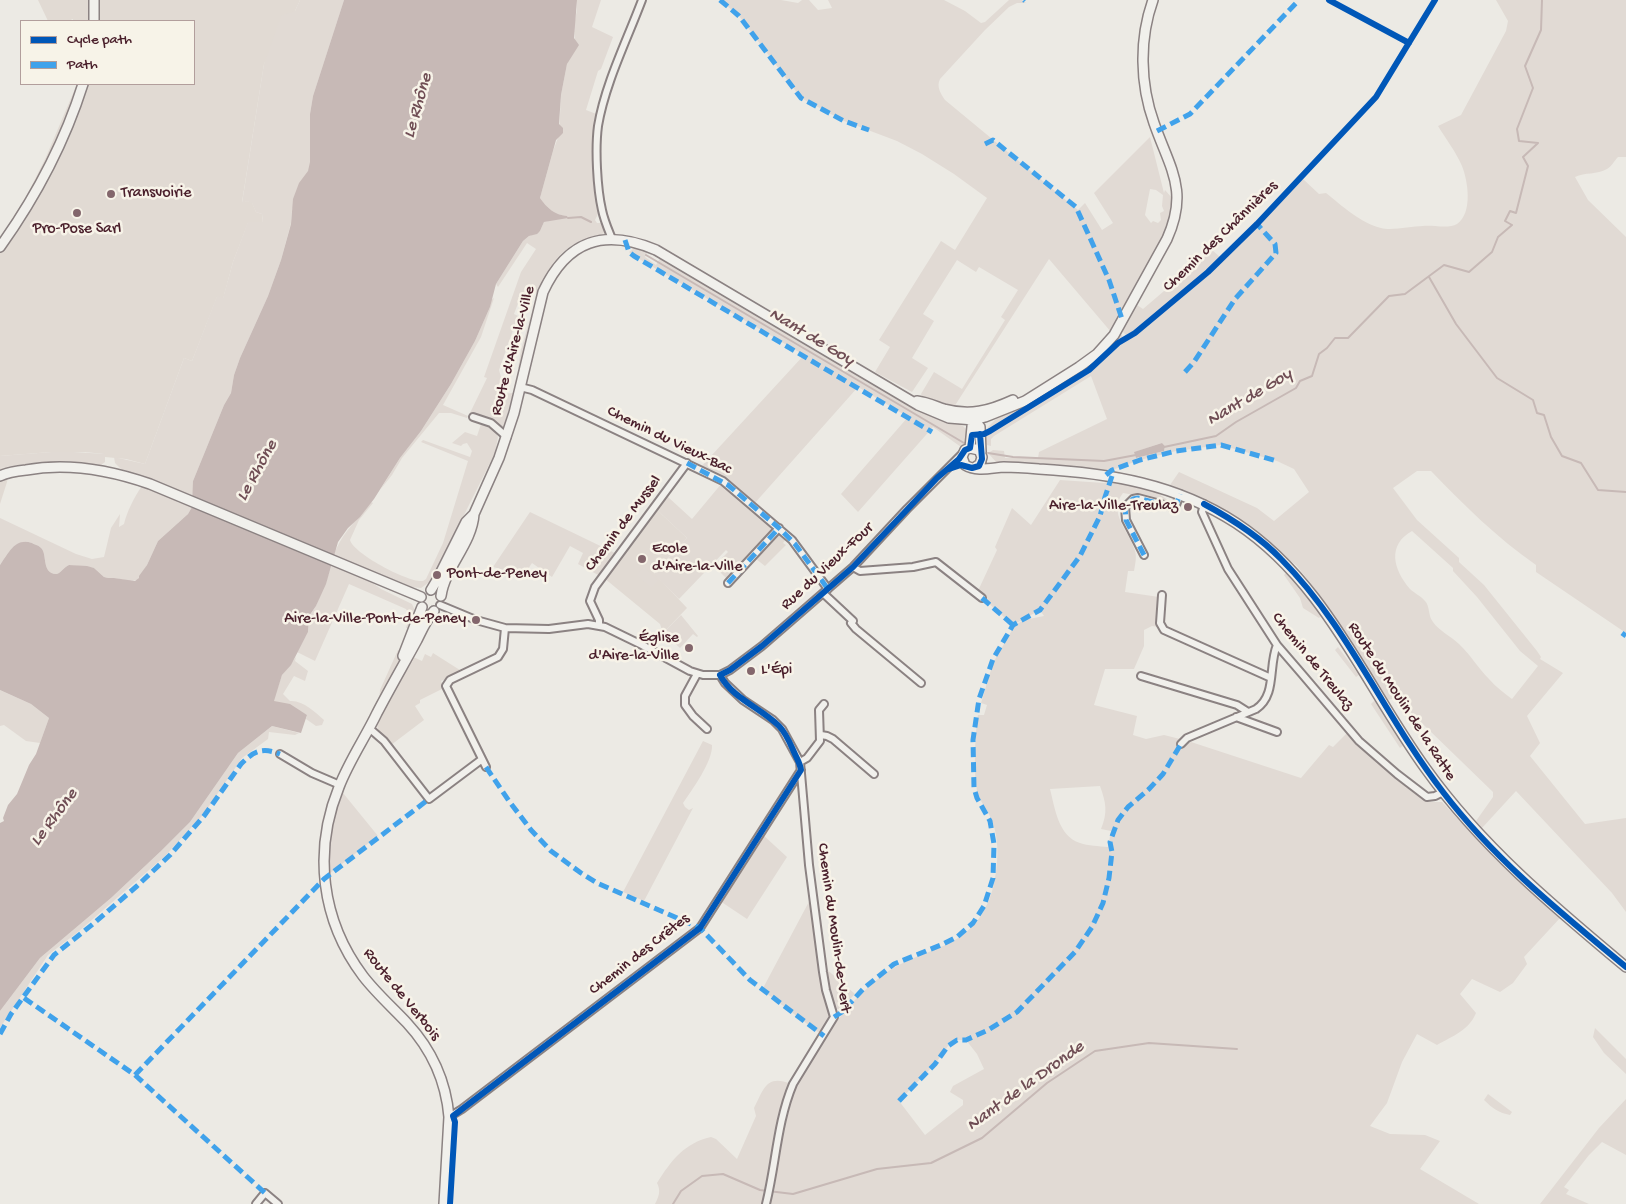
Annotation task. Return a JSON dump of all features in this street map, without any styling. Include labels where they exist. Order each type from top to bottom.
[{"type":"main road","points":[[94,0],[94,20]]},
{"type":"main road","name":"Route d'Aire-la-Ville","points":[[438,604],[444,584],[473,525],[474,514],[507,437],[543,292],[552,274],[562,261],[576,250],[597,241],[612,239],[632,241],[656,250],[925,410],[940,415],[959,419],[973,417],[1048,386],[1087,361],[1114,335],[1167,239],[1175,220],[1178,201],[1176,180],[1154,123],[1146,96],[1144,78],[1145,36],[1153,0]]},
{"type":"main road","points":[[0,247],[18,219],[50,160],[68,122],[82,85]]},
{"type":"main road","points":[[970,448],[973,417]]},
{"type":"main road","points":[[973,417],[980,427],[982,454],[980,464],[974,468],[965,465],[962,460],[962,454],[965,450],[975,448],[982,454],[993,464],[1002,467]]},
{"type":"main road","name":"Route du Moulin de la Ratte","points":[[974,468],[1002,467],[1112,476],[1149,484],[1204,504],[1238,524],[1269,548],[1304,583],[1328,614],[1411,747],[1443,792],[1472,827],[1531,885],[1626,967]]},
{"type":"main road","points":[[2,474],[41,468],[88,468],[134,478],[420,597]]},
{"type":"main road","name":"Route d'Aire-la-Ville","points":[[430,590],[437,580],[466,522],[474,514]]},
{"type":"main road","points":[[430,590],[436,591],[438,604],[429,611],[422,607],[420,597],[424,592],[430,590]]},
{"type":"main road","name":"Route de Verbois","points":[[438,604],[426,620],[340,785],[328,824],[324,862],[326,892],[334,926],[348,953],[363,976],[420,1038],[441,1077],[449,1117],[444,1204]]},
{"type":"main road","name":"Route de Verbois","points":[[398,672],[422,607]]},
{"type":"street","points":[[612,239],[601,209],[598,132],[608,90],[642,0]]},
{"type":"street","name":"Chemin du Vieux-Bac","points":[[520,387],[532,390],[728,484],[795,544],[826,591],[853,620],[851,624],[921,683]]},
{"type":"street","points":[[473,418],[491,422],[507,437]]},
{"type":"street","name":"Rue du Vieux-Four","points":[[720,675],[730,670],[762,646],[853,568],[907,509],[962,454]]},
{"type":"street","name":"Chemin de Mussel","points":[[599,625],[599,620],[590,604],[591,595],[595,587],[687,463]]},
{"type":"street","points":[[946,470],[965,465]]},
{"type":"street","points":[[1144,555],[1126,520],[1125,507],[1133,498],[1138,498],[1169,508],[1176,505],[1180,496]]},
{"type":"street","name":"Chemin de Treulaz","points":[[1204,504],[1202,512],[1224,562],[1277,645],[1365,746],[1427,797],[1443,792]]},
{"type":"street","points":[[728,583],[779,528]]},
{"type":"street","points":[[853,568],[860,571],[913,567],[936,562],[982,598]]},
{"type":"street","points":[[1162,595],[1160,623],[1162,628],[1271,678]]},
{"type":"street","points":[[438,604],[476,620],[505,628],[549,629],[584,624],[599,625],[620,633],[667,660],[697,674],[720,675]]},
{"type":"street","points":[[486,767],[446,686],[450,680],[498,657],[503,649],[505,628]]},
{"type":"street","points":[[1181,744],[1187,738],[1256,709],[1267,700],[1273,657],[1277,645]]},
{"type":"street","points":[[697,674],[685,696],[685,705],[693,716],[707,729]]},
{"type":"street","name":"Chemin du Moulin-de-Vert","points":[[720,675],[725,683],[743,700],[773,720],[782,730],[800,762],[809,865],[823,972],[834,1017],[788,1095],[780,1127],[766,1204]]},
{"type":"street","points":[[1140,676],[1237,705],[1248,712]]},
{"type":"street","points":[[800,762],[807,758],[818,745],[820,735],[819,710],[824,704]]},
{"type":"street","points":[[1236,717],[1277,732]]},
{"type":"street","points":[[369,728],[384,741],[429,799],[481,760]]},
{"type":"street","points":[[820,735],[833,739],[874,774]]},
{"type":"street","points":[[280,754],[312,773],[340,785]]},
{"type":"street","name":"Chemin des Crêtes","points":[[449,1117],[468,1105],[700,928],[801,770]]},
{"type":"street","points":[[256,1204],[265,1193],[278,1204]]},
{"type":"shaded area","points":[[38,0],[300,0],[264,64],[242,202],[252,202],[256,212],[262,214],[263,223],[248,223],[233,262],[223,299],[217,297],[192,361],[184,358],[145,464],[126,459],[105,457],[104,454],[85,452],[51,452],[0,456],[0,239],[28,193],[46,157],[77,85],[195,85],[195,20],[48,20]]},
{"type":"shaded area","points":[[300,0],[344,0],[313,96],[310,114],[328,125],[292,210],[291,223],[281,260],[268,296],[240,358],[234,375],[231,393],[224,405],[193,481],[194,497],[122,470],[115,463],[114,457],[145,464],[184,358],[192,361],[217,296],[223,298],[233,262],[248,222],[263,222],[262,214],[256,212],[252,203],[247,201],[242,203],[264,64],[281,16],[295,11]]},
{"type":"shaded area","points":[[577,0],[601,0],[592,27],[613,37],[601,69],[598,71],[586,110],[599,115],[599,209],[595,220],[597,223],[603,223],[605,233],[585,239],[571,246],[556,260],[547,273],[534,304],[520,368],[518,368],[521,350],[537,293],[531,290],[526,300],[520,298],[514,314],[518,316],[499,370],[502,381],[502,394],[513,393],[504,427],[493,428],[498,437],[495,453],[431,581],[421,588],[412,587],[334,555],[346,533],[371,502],[373,503],[359,520],[350,540],[361,553],[371,560],[395,573],[423,581],[426,579],[443,543],[468,461],[421,442],[423,440],[470,457],[472,451],[467,443],[461,446],[452,443],[465,432],[477,436],[483,418],[470,413],[487,378],[484,377],[521,272],[536,249],[527,243],[498,287],[496,284],[523,241],[540,231],[544,222],[567,216],[552,210],[540,198],[559,135],[561,95],[567,64],[575,42],[574,25]]},
{"type":"shaded area","points":[[720,0],[781,0],[798,3],[802,0],[809,0],[818,10],[832,8],[828,0],[944,0],[965,11],[981,23],[985,22],[1009,0],[1022,0],[1026,3],[1017,3],[1009,7],[985,30],[940,79],[939,88],[945,100],[1078,210],[1085,203],[1102,230],[1113,223],[1094,193],[1150,137],[1164,193],[1165,190],[1173,199],[1172,209],[1158,245],[1125,310],[1111,332],[1049,259],[954,407],[923,398],[921,394],[934,372],[962,389],[1005,320],[1001,317],[1018,290],[979,267],[976,272],[957,260],[923,314],[934,321],[912,358],[928,368],[912,392],[875,372],[890,347],[879,340],[941,241],[955,250],[987,198],[922,154],[897,141],[844,121],[801,98],[739,16]],"holes":[[[1150,189],[1156,190],[1163,195],[1162,206],[1164,211],[1160,213],[1161,220],[1158,223],[1153,221],[1151,223],[1145,215]]]},
{"type":"shaded area","points":[[1496,0],[1626,0],[1626,157],[1618,157],[1603,171],[1575,177],[1588,200],[1626,237],[1626,633],[1536,572],[1536,565],[1468,509],[1431,471],[1417,471],[1393,488],[1417,520],[1459,558],[1459,562],[1484,585],[1537,651],[1541,657],[1540,659],[1563,673],[1527,716],[1540,743],[1530,756],[1585,824],[1626,818],[1626,912],[1612,893],[1516,791],[1482,828],[1476,821],[1493,797],[1493,792],[1396,698],[1388,700],[1330,609],[1297,566],[1238,518],[1194,494],[1170,485],[1179,472],[1257,508],[1274,521],[1309,492],[1294,469],[1277,461],[1221,445],[1176,451],[1140,460],[1112,470],[997,463],[988,453],[993,450],[1004,451],[1005,458],[1038,458],[1039,452],[1107,419],[1091,376],[994,436],[991,439],[991,446],[987,445],[985,437],[988,427],[995,420],[1022,405],[1120,332],[1125,341],[1168,309],[1220,262],[1303,179],[1319,194],[1326,193],[1366,223],[1374,226],[1391,229],[1423,226],[1445,227],[1457,224],[1462,219],[1467,205],[1466,180],[1460,161],[1438,126],[1461,115],[1506,31],[1508,21]],"holes":[[[1162,443],[1165,446],[1164,451],[1136,458],[1135,452]],[[1412,531],[1453,568],[1453,571],[1477,597],[1520,651],[1538,666],[1512,699],[1492,682],[1459,644],[1431,620],[1427,603],[1410,589],[1404,581],[1397,566],[1396,550],[1404,537]]]},
{"type":"shaded area","points":[[636,247],[654,253],[963,426],[967,430],[967,441],[961,447],[933,427],[858,512],[841,494],[908,417],[858,387],[754,504],[700,468],[804,355],[629,252]],"holes":[[[647,253],[660,258],[656,265],[645,257]]]},
{"type":"shaded area","points":[[1212,250],[1220,257],[1174,299],[1133,331],[1126,335],[1122,331],[1137,305],[1143,309]]},
{"type":"shaded area","points":[[494,298],[481,337],[443,405],[468,416],[467,418],[451,413],[439,413],[402,458],[380,490],[451,384],[475,341],[490,307],[491,300]]},
{"type":"shaded area","points":[[51,452],[105,454],[105,462],[101,465],[67,461],[33,463],[0,468],[0,456]]},
{"type":"shaded area","points":[[9,467],[7,482],[0,504],[0,468]]},
{"type":"shaded area","points":[[1060,480],[1114,482],[1130,485],[1159,494],[1174,504],[1123,493],[1117,508],[1118,515],[1136,556],[1134,571],[1128,571],[1125,592],[1159,597],[1158,627],[1152,626],[1144,630],[1144,646],[1134,669],[1105,669],[1094,705],[1137,716],[1133,735],[1146,739],[1164,735],[1188,741],[1301,778],[1329,745],[1333,747],[1348,732],[1367,753],[1414,793],[1429,802],[1442,802],[1496,860],[1560,918],[1524,957],[1527,964],[1513,983],[1500,992],[1472,979],[1460,994],[1476,1013],[1465,1028],[1437,1045],[1417,1034],[1402,1062],[1387,1103],[1370,1126],[1390,1134],[1425,1135],[1440,1141],[1420,1169],[1479,1204],[655,1204],[659,1193],[657,1183],[679,1154],[693,1144],[711,1137],[716,1139],[737,1159],[756,1116],[754,1108],[767,1085],[776,1081],[791,1084],[789,1098],[807,1065],[828,1033],[865,990],[896,967],[960,937],[973,925],[984,910],[995,880],[997,845],[995,829],[989,814],[979,798],[976,787],[975,755],[978,715],[984,715],[987,705],[981,703],[993,663],[1015,625],[1024,620],[1044,616],[1040,610],[1013,625],[977,593],[997,550],[995,547],[1012,508],[1031,525]],"holes":[[[1100,786],[1105,808],[1105,818],[1101,829],[1111,831],[1108,847],[1083,844],[1067,834],[1062,828],[1056,813],[1050,789]],[[957,1040],[966,1040],[977,1054],[984,1069],[953,1086],[950,1092],[963,1100],[963,1105],[925,1135],[899,1101],[935,1064],[948,1046]]]},
{"type":"shaded area","points":[[722,483],[771,524],[773,532],[727,579],[714,566],[728,552],[726,550],[679,599],[654,574],[687,538],[656,509],[668,497],[692,519]]},
{"type":"shaded area","points":[[142,486],[192,507],[188,514],[158,541],[138,580],[130,581],[108,578],[104,577],[94,568],[69,565],[58,574],[52,573],[47,567],[42,549],[37,545],[26,542],[21,542],[13,548],[0,565],[0,518],[76,554],[92,559],[104,557],[111,528],[120,514],[119,527],[124,524],[131,505]]},
{"type":"shaded area","name":"Ecole d'Aire-la-Ville","points":[[656,509],[687,538],[654,573],[687,608],[663,633],[660,624],[604,578]]},
{"type":"shaded area","points":[[530,512],[617,554],[600,576],[578,564],[583,553],[570,546],[552,577],[532,563],[524,575],[493,567]]},
{"type":"shaded area","points":[[779,535],[786,539],[783,543],[786,545],[765,566],[756,559]]},
{"type":"shaded area","points":[[332,565],[371,582],[412,604],[416,613],[409,628],[406,628],[408,616],[406,609],[349,584],[315,661],[297,652],[308,632],[309,616],[316,606]]},
{"type":"shaded area","points":[[644,567],[658,581],[651,588],[637,575]]},
{"type":"shaded area","points":[[1287,572],[1317,610],[1321,616],[1319,618],[1303,608],[1300,598],[1284,575]]},
{"type":"shaded area","points":[[681,615],[698,636],[693,634],[680,648],[663,633]]},
{"type":"shaded area","points":[[1338,647],[1359,675],[1356,677],[1335,650]]},
{"type":"shaded area","points":[[398,650],[422,661],[425,654],[431,657],[433,653],[463,672],[441,681],[444,688],[420,700],[420,703],[415,706],[424,720],[391,745],[377,726],[380,690]]},
{"type":"shaded area","points":[[296,657],[295,661],[308,671],[305,681],[294,676],[283,694],[290,701],[300,702],[313,710],[324,720],[322,725],[316,726],[306,719],[307,715],[273,701],[282,675]]},
{"type":"shaded area","points":[[0,690],[31,704],[49,718],[40,743],[26,741],[4,725],[0,726]]},
{"type":"shaded area","points":[[1376,699],[1404,745],[1400,748],[1371,704]]},
{"type":"shaded area","points":[[272,726],[299,733],[295,735],[269,732],[268,739],[242,758],[203,815],[164,857],[78,932],[48,955],[0,1028],[0,1011],[40,958],[111,898],[190,822],[238,753]]},
{"type":"shaded area","points":[[703,741],[712,745],[709,759],[683,803],[689,810],[693,808],[644,901],[623,892]]},
{"type":"shaded area","points":[[343,793],[378,836],[329,874],[332,832]]},
{"type":"shaded area","points":[[762,834],[787,857],[747,919],[720,901]]},
{"type":"shaded area","points":[[812,896],[831,1015],[825,1031],[818,1032],[762,990]]},
{"type":"shaded area","points":[[824,967],[855,994],[840,1009],[835,1009],[828,992]]},
{"type":"shaded area","points":[[1595,1028],[1626,1059],[1626,1074],[1604,1053],[1593,1037]]},
{"type":"shaded area","points":[[1488,1094],[1512,1112],[1510,1115],[1493,1108],[1487,1103],[1484,1100]]},
{"type":"shaded area","points":[[1626,1099],[1626,1155],[1602,1142],[1589,1155],[1564,1187],[1569,1190],[1566,1194],[1589,1204],[1540,1204],[1599,1128]]},
{"type":"water","name":"Le Rhône","points":[[344,0],[577,0],[574,38],[579,45],[567,64],[561,95],[559,124],[563,128],[563,133],[556,140],[540,198],[552,210],[568,218],[544,222],[537,234],[529,236],[523,241],[496,284],[490,307],[475,341],[451,384],[374,499],[338,542],[326,584],[309,616],[308,632],[291,665],[282,675],[274,701],[290,704],[307,715],[301,733],[272,726],[238,753],[190,822],[111,898],[40,958],[0,1011],[0,823],[4,821],[3,818],[8,805],[17,794],[29,765],[36,754],[49,718],[31,704],[0,690],[0,565],[17,544],[26,542],[37,545],[42,549],[47,567],[52,573],[58,574],[69,565],[87,566],[94,568],[104,577],[135,581],[147,565],[158,541],[188,514],[192,507],[193,481],[224,405],[231,393],[234,375],[240,358],[268,296],[281,260],[291,224],[293,199],[299,183],[308,171],[310,162],[310,114],[313,96]]},
{"type":"water","points":[[1162,443],[1165,446],[1164,451],[1136,458],[1134,452]]},
{"type":"waterway","name":"Nant de Goy","points":[[1164,447],[1216,436],[1236,422],[1296,388],[1300,381],[1312,376],[1319,354],[1335,338],[1348,338],[1389,296],[1405,294],[1444,265],[1469,272],[1492,252],[1498,237],[1512,225],[1505,221],[1510,211],[1516,213],[1528,166],[1523,157],[1538,143],[1519,141],[1517,129],[1533,88],[1525,66],[1541,30],[1542,0]]},
{"type":"waterway","points":[[568,218],[581,217],[591,222]]},
{"type":"waterway","name":"Nant de Goy","points":[[646,255],[964,443]]},
{"type":"waterway","points":[[1429,277],[1456,324],[1497,378],[1533,400],[1537,413],[1544,415],[1551,437],[1562,456],[1581,463],[1598,490],[1626,492]]},
{"type":"waterway","name":"Nant de Goy","points":[[988,453],[1013,457],[1104,461],[1136,455]]},
{"type":"waterway","name":"Nant de la Dronde","points":[[673,1204],[681,1191],[702,1176],[723,1174],[760,1190],[793,1194],[877,1169],[931,1163],[982,1138],[1047,1083],[1095,1051],[1149,1043],[1237,1049]]},
{"type":"marked path","points":[[720,0],[739,16],[801,98],[844,121],[869,130]]},
{"type":"marked path","points":[[1157,131],[1190,114],[1299,0]]},
{"type":"marked path","points":[[985,144],[993,140],[1076,207],[1109,280],[1123,322]]},
{"type":"marked path","points":[[1185,372],[1194,362],[1235,299],[1276,253],[1275,244],[1257,224]]},
{"type":"marked path","points":[[625,240],[629,252],[634,256],[932,432]]},
{"type":"marked path","points":[[1106,475],[1112,470],[1140,460],[1176,451],[1221,445],[1277,461]]},
{"type":"marked path","points":[[687,463],[728,485],[779,528],[795,544],[828,589]]},
{"type":"marked path","points":[[834,1017],[842,1012],[864,988],[894,964],[957,937],[973,923],[984,906],[993,878],[994,844],[990,821],[977,798],[974,788],[973,740],[979,699],[993,659],[1013,625],[1040,610],[1080,556],[1100,516],[1112,476]]},
{"type":"marked path","points":[[1144,555],[1126,520],[1125,507],[1133,499],[1138,498],[1172,507],[1176,505],[1180,494]]},
{"type":"marked path","points":[[728,583],[779,528]]},
{"type":"marked path","points":[[982,598],[1013,625]]},
{"type":"marked path","points":[[1622,633],[1626,636]]},
{"type":"marked path","points":[[899,1101],[935,1064],[948,1046],[957,1040],[966,1040],[988,1030],[1017,1012],[1075,952],[1092,927],[1103,903],[1109,878],[1112,852],[1110,842],[1118,820],[1128,807],[1163,774],[1181,744]]},
{"type":"marked path","points":[[0,1034],[11,1014],[54,955],[93,924],[170,855],[204,816],[241,764],[259,751],[280,754]]},
{"type":"marked path","points":[[486,767],[531,830],[551,851],[597,883],[700,928],[750,980],[824,1036]]},
{"type":"marked path","points":[[135,1075],[324,879],[429,799]]},
{"type":"marked path","points":[[24,998],[135,1075],[265,1193]]},
{"type":"cycle path","points":[[1329,0],[1409,43]]},
{"type":"cycle path","name":"Chemin des Chânnières","points":[[450,1204],[455,1122],[453,1116],[700,928],[801,770],[786,735],[781,729],[732,690],[720,675],[730,670],[762,646],[853,567],[937,478],[959,459],[965,450],[970,448],[972,435],[984,434],[990,431],[1089,370],[1118,343],[1135,333],[1208,272],[1257,224],[1376,97],[1435,0]]},
{"type":"cycle path","points":[[949,469],[961,465],[972,468],[979,466],[982,459],[980,434]]},
{"type":"cycle path","points":[[1204,504],[1245,528],[1264,543],[1305,585],[1346,642],[1422,763],[1463,817],[1506,863],[1626,967]]},
{"type":"place","name":"Transvoirie","points":[[111,194]]},
{"type":"place","name":"Pro-Pose Sarl","points":[[77,213]]},
{"type":"place","name":"Aire-la-Ville-Treulaz","points":[[1188,507]]},
{"type":"place","name":"Ecole d'Aire-la-Ville","points":[[642,559]]},
{"type":"place","name":"Pont-de-Peney","points":[[437,575]]},
{"type":"place","name":"Aire-la-Ville-Pont-de-Peney","points":[[476,620]]},
{"type":"place","name":"Église d'Aire-la-Ville","points":[[689,648]]},
{"type":"place","name":"L'Épi","points":[[751,671]]}]
